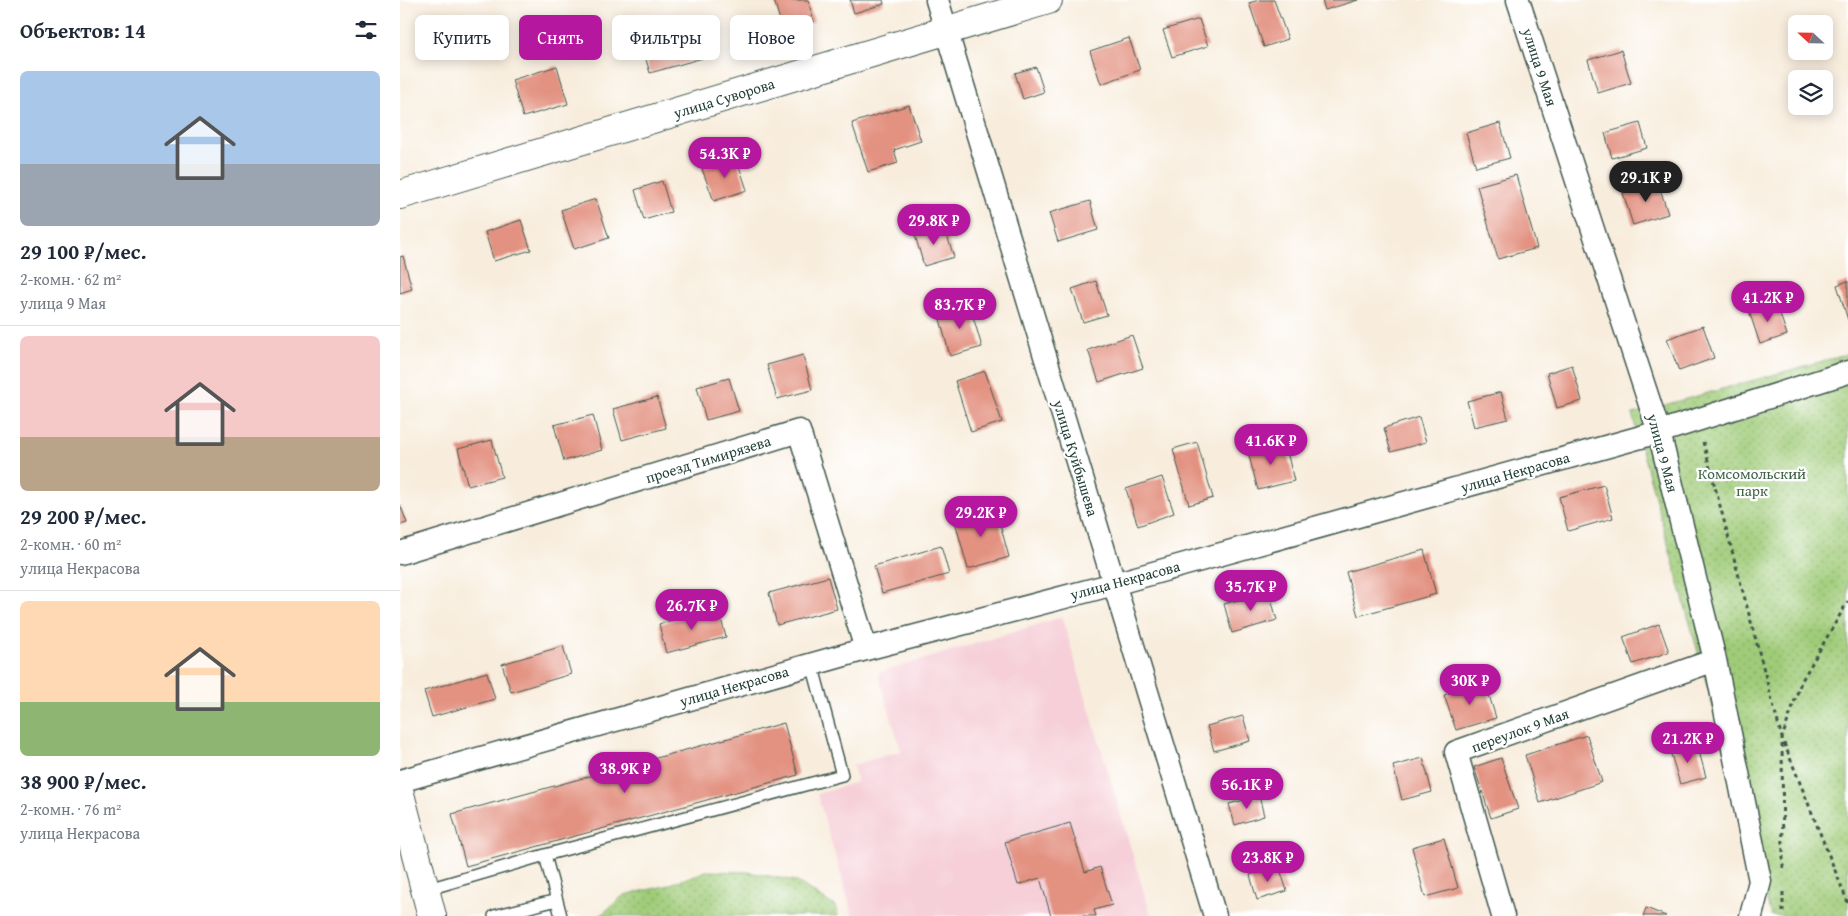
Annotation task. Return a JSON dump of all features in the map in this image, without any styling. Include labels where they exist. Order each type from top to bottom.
[{"type":"street","name":"улица Куйбышева","points":[[937,0],[1214,916]]},
{"type":"street","name":"улица Суворова","points":[[400,196],[1048,0]]},
{"type":"street","name":"улица 9 Мая","points":[[1518,0],[1659,432],[1715,660],[1760,880],[1751,916]]},
{"type":"street","name":"улица Некрасова","points":[[400,781],[866,649],[1114,584],[1659,432],[1848,372]]},
{"type":"street","name":"проезд Тимирязева","points":[[400,553],[799,432],[866,649]]},
{"type":"street","name":"переулок 9 Мая","points":[[1503,916],[1456,752],[1715,660]]},
{"type":"street","points":[[400,794],[432,916]]},
{"type":"lane","points":[[425,890],[545,854],[842,775],[812,664]]},
{"type":"lane","points":[[545,854],[561,916]]},
{"type":"lane","points":[[494,916],[557,900]]},
{"type":"path","points":[[1697,420],[1782,738],[1848,903]]},
{"type":"path","points":[[1783,876],[1782,738],[1801,682],[1848,600]]},
{"type":"path","points":[[1783,886],[1783,916]]},
{"type":"shaded area","points":[[1062,617],[1151,916],[853,916],[817,794],[857,782],[853,765],[901,751],[878,673]]},
{"type":"green space","name":"Комсомольский парк","points":[[1848,354],[1848,916],[1771,916],[1632,414]]},
{"type":"green space","points":[[706,871],[748,872],[796,881],[836,907],[838,916],[600,916],[624,895],[665,886]]},
{"type":"building","points":[[774,0],[808,0],[812,15],[778,15]]},
{"type":"building","points":[[850,0],[883,0],[884,4],[854,13]]},
{"type":"building","points":[[1259,0],[1274,0],[1288,39],[1264,47],[1249,3]]},
{"type":"building","points":[[1322,0],[1358,0],[1325,10]]},
{"type":"building","points":[[1199,19],[1208,46],[1172,57],[1163,30]]},
{"type":"building","points":[[1129,38],[1140,70],[1101,84],[1090,51]]},
{"type":"building","points":[[1621,50],[1631,83],[1598,93],[1588,60]]},
{"type":"building","points":[[646,60],[696,60],[650,73]]},
{"type":"building","points":[[557,66],[568,104],[523,117],[512,80]]},
{"type":"building","points":[[1036,67],[1044,92],[1023,99],[1015,73]]},
{"type":"building","points":[[909,105],[921,141],[894,150],[898,163],[868,172],[852,123]]},
{"type":"building","points":[[1500,123],[1510,158],[1476,167],[1466,133]]},
{"type":"building","points":[[1640,123],[1647,148],[1612,158],[1605,133]]},
{"type":"building","points":[[736,157],[747,190],[714,201],[702,169]]},
{"type":"building","points":[[1516,175],[1537,248],[1498,259],[1477,186]]},
{"type":"building","points":[[662,181],[671,212],[644,220],[635,190]]},
{"type":"building","points":[[1658,182],[1668,214],[1633,225],[1623,193]]},
{"type":"building","points":[[596,199],[609,238],[574,249],[561,210]]},
{"type":"building","points":[[1090,201],[1098,230],[1058,242],[1049,213]]},
{"type":"building","points":[[521,220],[531,250],[494,261],[485,232]]},
{"type":"building","points":[[944,226],[954,257],[924,266],[915,235]]},
{"type":"building","points":[[403,256],[412,289],[400,293],[400,257]]},
{"type":"building","points":[[1096,281],[1107,315],[1083,322],[1072,289]]},
{"type":"building","points":[[1848,281],[1848,320],[1837,285]]},
{"type":"building","points":[[1776,302],[1787,335],[1760,344],[1749,311]]},
{"type":"building","points":[[969,303],[982,347],[950,356],[938,312]]},
{"type":"building","points":[[1703,326],[1714,358],[1679,371],[1667,339]]},
{"type":"building","points":[[1132,335],[1143,368],[1099,382],[1088,350]]},
{"type":"building","points":[[803,355],[812,390],[777,399],[767,365]]},
{"type":"building","points":[[1572,365],[1582,401],[1557,408],[1547,373]]},
{"type":"building","points":[[985,371],[1002,422],[971,432],[955,381]]},
{"type":"building","points":[[729,378],[739,411],[706,420],[697,387]]},
{"type":"building","points":[[1501,392],[1508,419],[1474,427],[1467,401]]},
{"type":"building","points":[[657,397],[666,428],[622,440],[613,409]]},
{"type":"building","points":[[593,415],[602,450],[564,461],[554,425]]},
{"type":"building","points":[[1419,417],[1426,442],[1391,452],[1384,428]]},
{"type":"building","points":[[492,440],[502,477],[468,486],[458,449]]},
{"type":"building","points":[[1197,442],[1213,498],[1189,505],[1173,449]]},
{"type":"building","points":[[1285,443],[1294,481],[1258,490],[1248,452]]},
{"type":"building","points":[[1162,477],[1174,513],[1138,526],[1126,489]]},
{"type":"building","points":[[1604,485],[1613,518],[1568,531],[1559,497]]},
{"type":"building","points":[[400,504],[407,523],[400,525]]},
{"type":"building","points":[[995,506],[1009,557],[968,569],[954,518]]},
{"type":"building","points":[[941,546],[949,574],[882,593],[874,566]]},
{"type":"building","points":[[1424,550],[1436,594],[1358,616],[1346,572]]},
{"type":"building","points":[[828,577],[837,609],[777,625],[769,593]]},
{"type":"building","points":[[1269,591],[1277,620],[1232,633],[1224,604]]},
{"type":"building","points":[[718,608],[726,637],[666,653],[659,624]]},
{"type":"building","points":[[1659,624],[1669,652],[1633,664],[1623,637]]},
{"type":"building","points":[[563,646],[571,674],[511,692],[502,664]]},
{"type":"building","points":[[487,672],[495,699],[432,717],[424,691]]},
{"type":"building","points":[[1485,682],[1496,718],[1456,730],[1444,695]]},
{"type":"building","points":[[1243,716],[1250,741],[1214,751],[1207,726]]},
{"type":"building","points":[[784,723],[798,775],[466,866],[452,814]]},
{"type":"building","points":[[1587,735],[1602,782],[1540,803],[1525,755]]},
{"type":"building","points":[[1697,744],[1706,777],[1680,784],[1670,751]]},
{"type":"building","points":[[1423,758],[1432,792],[1402,800],[1393,766]]},
{"type":"building","points":[[1501,758],[1518,809],[1491,818],[1474,767]]},
{"type":"building","points":[[1259,796],[1264,816],[1235,825],[1229,804]]},
{"type":"building","points":[[1070,823],[1085,872],[1100,867],[1112,905],[1094,910],[1096,916],[1051,916],[1040,878],[1018,885],[1005,842]]},
{"type":"building","points":[[1444,838],[1458,888],[1425,897],[1412,847]]},
{"type":"building","points":[[1279,866],[1287,891],[1257,900],[1250,875]]},
{"type":"building","points":[[1646,908],[1666,916],[1643,916]]}]
